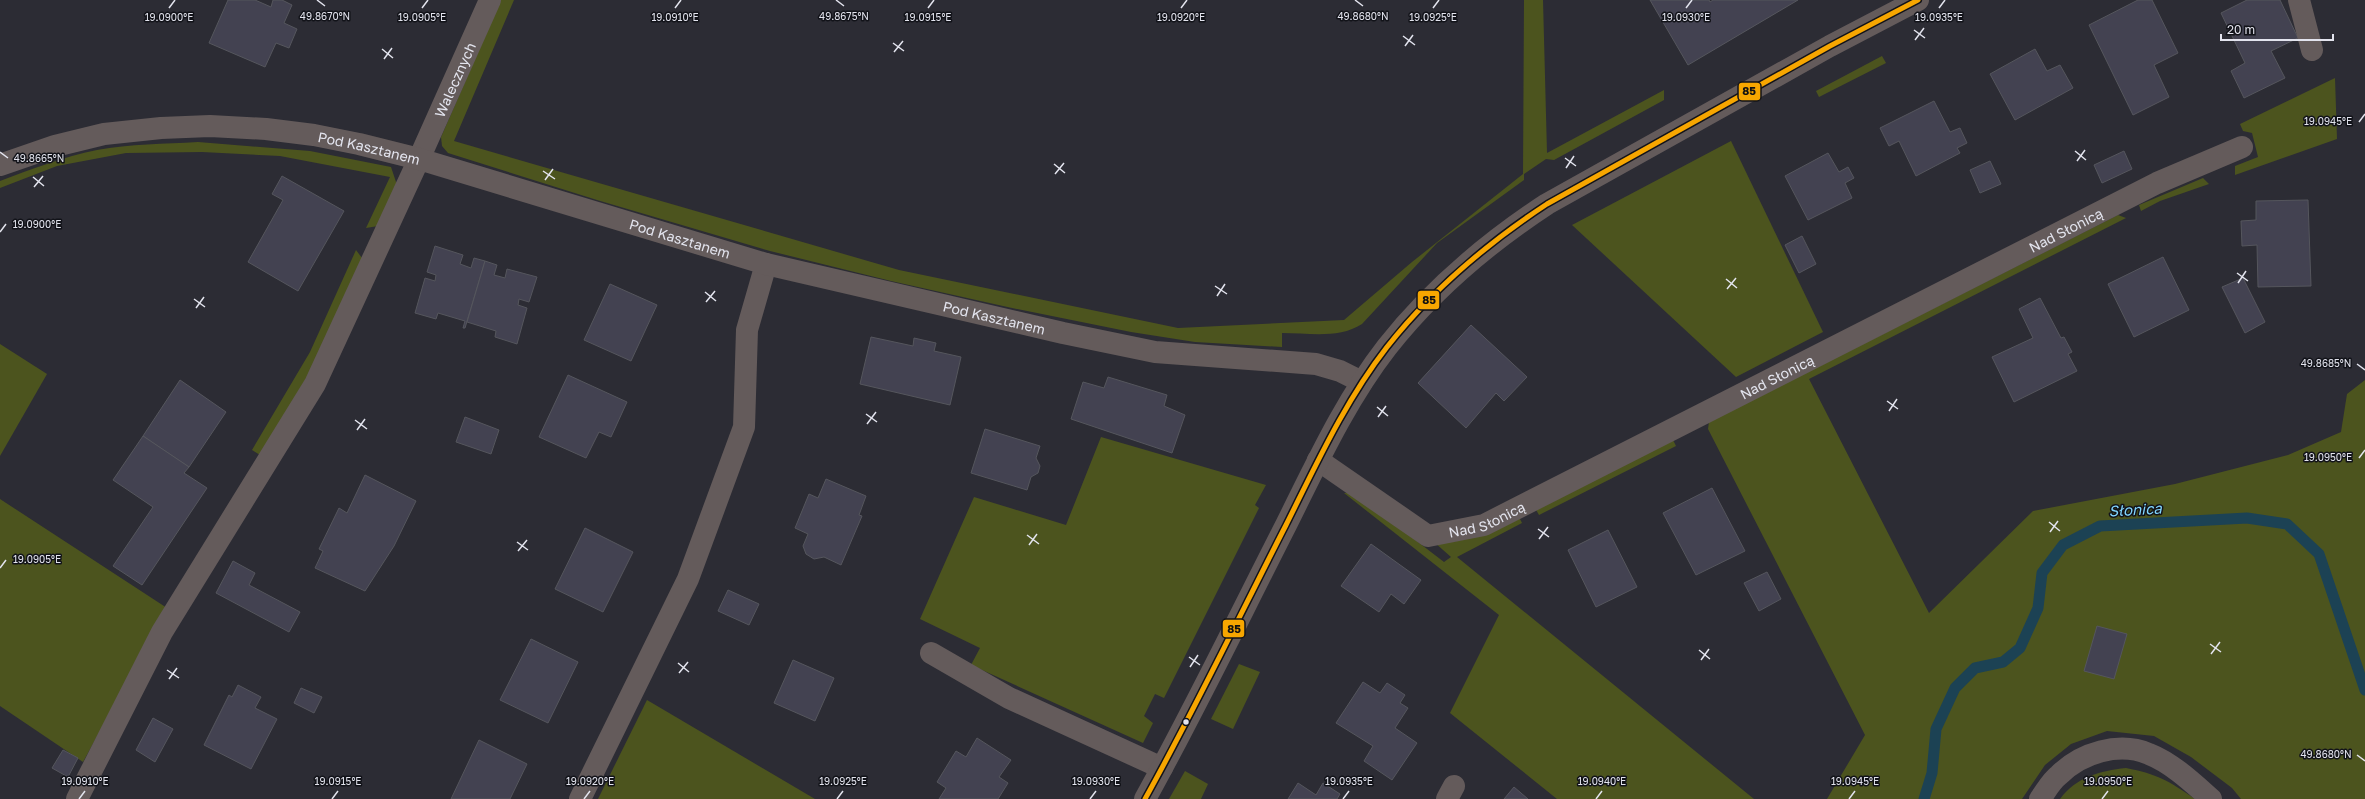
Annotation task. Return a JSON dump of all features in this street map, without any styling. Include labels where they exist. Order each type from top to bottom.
[{"type":"street","name":"Walecznych","points":[[77,799],[162,632],[315,384],[419,159],[490,0]]},
{"type":"street","points":[[1145,799],[1318,460],[1362,382],[1386,347],[1436,291],[1468,261],[1506,231],[1570,191],[1830,46],[1918,0]]},
{"type":"street","points":[[2299,0],[2312,50]]},
{"type":"street","name":"Pod Kasztanem","points":[[0,165],[55,146],[104,134],[161,128],[210,126],[314,135],[359,144],[419,159],[766,264],[1063,333],[1155,352],[1316,364],[1340,371],[1362,382]]},
{"type":"street","name":"Nad Słonicą","points":[[1318,460],[1428,536],[1484,525],[2157,183],[2242,146]]},
{"type":"street","points":[[580,799],[688,579],[744,427],[747,330],[766,264]]},
{"type":"street","points":[[931,653],[1009,698],[1162,768]]},
{"type":"street","points":[[2040,799],[2058,775],[2078,760],[2102,751],[2124,749],[2149,754],[2177,771],[2211,799]]},
{"type":"green space","points":[[501,0],[514,0],[454,141],[899,270],[1178,328],[1344,320],[1412,262],[1523,174],[1524,0],[1543,0],[1547,153],[1664,90],[1664,100],[1554,160],[1546,159],[1524,174],[1524,180],[1437,243],[1362,324],[1353,329],[1344,332],[1324,334],[1282,333],[1282,347],[1195,342],[1131,332],[1012,308],[891,281],[770,251],[597,200],[448,153],[442,146],[441,137]]},
{"type":"green space","points":[[1882,56],[1886,63],[1819,97],[1816,91]]},
{"type":"green space","points":[[2335,78],[2337,139],[2235,175],[2235,166],[2258,157],[2252,133],[2243,131],[2240,124]]},
{"type":"green space","points":[[1731,141],[1823,332],[1736,377],[1572,225]]},
{"type":"green space","points":[[198,142],[310,151],[391,167],[397,185],[378,226],[366,228],[390,177],[280,156],[202,152],[126,153],[57,166],[0,188],[0,181],[84,153],[122,146]]},
{"type":"green space","points":[[2203,178],[2209,184],[2160,201],[2141,211],[2139,205]]},
{"type":"green space","points":[[2118,215],[2126,218],[1809,379],[1929,613],[2033,511],[2175,484],[2288,455],[2341,432],[2347,394],[2365,380],[2365,799],[2241,799],[2232,788],[2191,757],[2154,736],[2107,731],[2071,744],[2045,765],[2022,799],[1827,799],[1865,735],[1708,429],[1709,422]]},
{"type":"green space","points":[[356,250],[362,258],[316,362],[260,455],[252,450],[310,352]]},
{"type":"green space","points":[[0,344],[47,374],[0,456]]},
{"type":"green space","points":[[1101,437],[1266,485],[1255,505],[1259,508],[1164,698],[1155,694],[1144,716],[1153,723],[1143,743],[971,665],[980,648],[920,619],[974,497],[1066,525]]},
{"type":"green space","points":[[1672,438],[1676,446],[1539,515],[1535,508]]},
{"type":"green space","points":[[1344,493],[1354,493],[1444,562],[1451,557],[1434,542],[1467,539],[1519,517],[1522,523],[1457,557],[1754,799],[1557,799],[1450,713],[1499,615]]},
{"type":"green space","points":[[0,499],[167,608],[83,762],[0,706]]},
{"type":"green space","points":[[1239,664],[1260,672],[1233,729],[1211,719]]},
{"type":"green space","points":[[647,700],[815,799],[598,799]]},
{"type":"green space","points":[[2126,768],[2162,779],[2178,787],[2195,799],[2060,799],[2073,785],[2089,776]]},
{"type":"green space","points":[[1185,771],[1208,784],[1201,799],[1169,799]]},
{"type":"building","points":[[228,0],[255,0],[271,7],[273,0],[282,0],[292,5],[284,23],[297,29],[289,48],[276,43],[265,67],[209,43]]},
{"type":"building","points":[[1650,0],[1709,0],[1710,2],[1713,0],[1798,0],[1688,65]]},
{"type":"building","points":[[2138,0],[2152,0],[2178,53],[2154,65],[2169,97],[2133,115],[2089,25]]},
{"type":"building","points":[[2247,0],[2280,0],[2298,38],[2271,51],[2285,78],[2244,98],[2231,71],[2245,63],[2221,13]]},
{"type":"building","points":[[2035,49],[2047,71],[2060,65],[2073,88],[2015,120],[1990,74]]},
{"type":"building","points":[[1934,101],[1950,132],[1960,128],[1967,143],[1957,148],[1960,153],[1916,176],[1899,141],[1889,146],[1880,128]]},
{"type":"building","points":[[2124,151],[2132,169],[2102,183],[2094,165]]},
{"type":"building","points":[[1828,153],[1839,172],[1848,167],[1854,178],[1845,183],[1852,198],[1808,220],[1785,176]]},
{"type":"building","points":[[1990,161],[2001,184],[1980,193],[1970,170]]},
{"type":"building","points":[[282,176],[344,211],[298,291],[248,262],[283,200],[272,194]]},
{"type":"building","points":[[2308,200],[2311,286],[2258,287],[2257,245],[2242,246],[2241,221],[2256,220],[2256,201]]},
{"type":"building","points":[[1802,236],[1816,264],[1799,273],[1785,245]]},
{"type":"building","points":[[435,246],[463,255],[460,264],[471,268],[474,258],[485,261],[465,328],[463,328],[465,321],[438,313],[436,319],[415,313],[425,278],[435,281],[436,275],[427,272]]},
{"type":"building","points":[[2163,257],[2189,310],[2134,337],[2108,284]]},
{"type":"building","points":[[485,261],[497,265],[494,275],[505,278],[507,269],[537,277],[529,302],[519,299],[518,305],[527,308],[517,344],[495,337],[496,331],[467,322]]},
{"type":"building","points":[[2243,278],[2265,322],[2245,333],[2222,287]]},
{"type":"building","points":[[610,284],[657,305],[631,361],[584,340]]},
{"type":"building","points":[[2040,298],[2061,338],[2064,337],[2072,352],[2068,354],[2077,371],[2014,402],[1992,357],[2033,338],[2019,309]]},
{"type":"building","points":[[1471,325],[1527,377],[1504,401],[1496,393],[1466,428],[1418,383]]},
{"type":"building","points":[[871,337],[913,346],[914,338],[936,343],[934,351],[961,357],[950,405],[860,384]]},
{"type":"building","points":[[568,375],[627,402],[611,437],[599,432],[586,458],[539,437]]},
{"type":"building","points":[[1108,377],[1167,395],[1164,406],[1185,415],[1172,453],[1071,419],[1083,382],[1104,388]]},
{"type":"building","points":[[180,380],[226,412],[189,467],[143,436]]},
{"type":"building","points":[[465,417],[499,430],[491,454],[456,442]]},
{"type":"building","points":[[985,429],[1040,446],[1036,458],[1040,466],[1038,473],[1031,477],[1027,490],[971,473]]},
{"type":"building","points":[[143,436],[189,467],[184,473],[207,488],[142,585],[113,566],[153,507],[113,480]]},
{"type":"building","points":[[365,475],[416,501],[394,546],[365,591],[315,568],[323,551],[319,549],[339,508],[347,513]]},
{"type":"building","points":[[826,479],[866,496],[859,515],[862,516],[841,565],[824,557],[814,559],[806,554],[803,546],[808,534],[795,528],[809,494],[818,498]]},
{"type":"building","points":[[1712,488],[1745,551],[1696,575],[1663,513]]},
{"type":"building","points":[[585,528],[633,552],[603,612],[555,589]]},
{"type":"building","points":[[1608,530],[1637,587],[1596,607],[1568,550]]},
{"type":"building","points":[[1371,544],[1421,580],[1404,604],[1391,594],[1379,612],[1341,586]]},
{"type":"building","points":[[233,561],[255,573],[249,585],[300,612],[289,632],[216,593]]},
{"type":"building","points":[[1767,572],[1781,599],[1759,611],[1744,583]]},
{"type":"building","points":[[728,590],[759,604],[749,625],[718,611]]},
{"type":"building","points":[[2097,626],[2127,634],[2114,679],[2084,671]]},
{"type":"building","points":[[531,639],[578,662],[548,723],[500,700]]},
{"type":"building","points":[[793,660],[834,678],[815,721],[774,703]]},
{"type":"building","points":[[1363,682],[1380,693],[1387,683],[1405,695],[1400,703],[1408,708],[1395,728],[1417,743],[1392,780],[1364,761],[1373,746],[1336,723]]},
{"type":"building","points":[[238,685],[261,697],[255,708],[277,719],[251,769],[204,745],[229,695],[232,697]]},
{"type":"building","points":[[301,688],[322,697],[314,713],[294,703]]},
{"type":"building","points":[[153,718],[173,729],[155,762],[136,750]]},
{"type":"building","points":[[977,738],[1011,760],[999,777],[1008,783],[998,799],[939,799],[946,788],[937,782],[956,751],[966,757]]},
{"type":"building","points":[[479,740],[527,764],[510,799],[451,799]]},
{"type":"building","points":[[63,750],[78,758],[68,777],[52,768]]},
{"type":"building","points":[[1298,783],[1316,795],[1323,783],[1340,794],[1337,799],[1288,799]]},
{"type":"building","points":[[1514,787],[1528,799],[1504,799]]},
{"type":"waterway","name":"Słonica","points":[[1924,799],[1932,773],[1936,729],[1955,688],[1975,668],[2003,662],[2020,648],[2038,608],[2042,573],[2063,545],[2100,526],[2247,518],[2287,524],[2319,554],[2365,690]]},
{"type":"transit line","name":"85","points":[[1145,799],[1199,697],[1344,411],[1387,347],[1422,306],[1481,252],[1524,219],[1547,204],[1830,46],[1918,0]]}]
